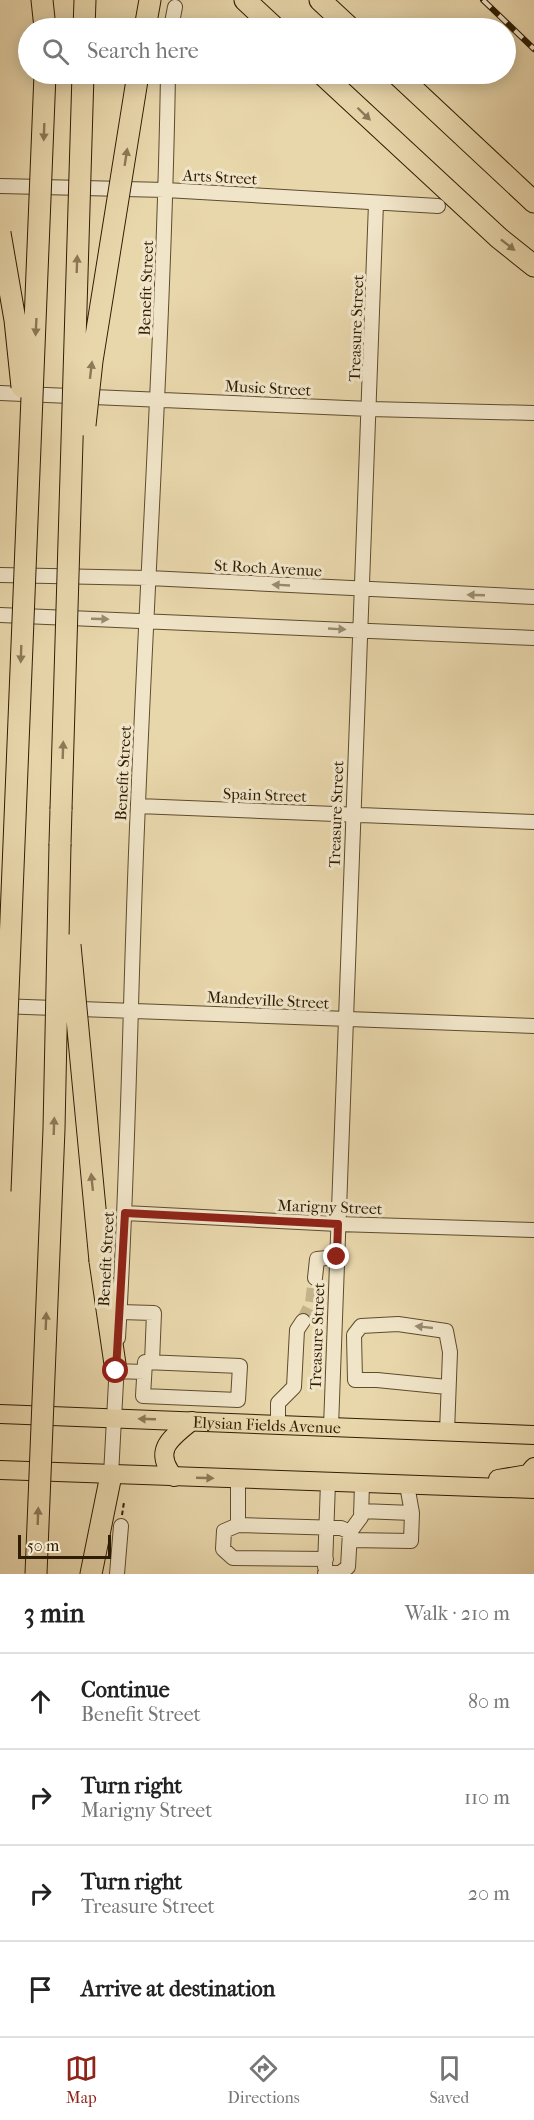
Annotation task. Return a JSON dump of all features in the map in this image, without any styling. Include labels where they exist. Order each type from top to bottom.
[{"type":"highway","points":[[42,0],[44,18]]},
{"type":"highway","points":[[84,18],[85,0]]},
{"type":"highway","points":[[245,0],[264,18]]},
{"type":"highway","points":[[320,0],[339,18]]},
{"type":"highway","points":[[147,18],[149,2]]},
{"type":"highway","points":[[0,1191],[45,84]]},
{"type":"highway","points":[[36,1574],[54,1129],[82,84]]},
{"type":"highway","points":[[69,554],[92,361],[136,84]]},
{"type":"highway","points":[[333,84],[499,238],[534,266]]},
{"type":"highway","points":[[408,84],[534,202]]},
{"type":"highway","points":[[0,233],[15,320],[22,389],[24,596]]},
{"type":"highway","points":[[60,844],[100,1261],[116,1371]]},
{"type":"highway","points":[[0,945],[12,876]]},
{"type":"highway","points":[[92,1574],[111,1474]]},
{"type":"main road","name":"Elysian Fields Avenue","points":[[0,1414],[534,1435]]},
{"type":"main road","points":[[174,1477],[164,1459],[165,1446],[192,1421]]},
{"type":"main road","points":[[453,1486],[476,1479],[515,1478],[528,1474],[534,1467]]},
{"type":"main road","points":[[0,1470],[534,1489]]},
{"type":"street","points":[[173,18],[175,7]]},
{"type":"street","name":"Benefit Street","points":[[111,1474],[125,1213],[146,620],[159,399],[168,84]]},
{"type":"street","name":"Arts Street","points":[[0,186],[166,190],[438,206]]},
{"type":"street","name":"Treasure Street","points":[[331,1427],[376,203]]},
{"type":"street","name":"Music Street","points":[[0,393],[370,409],[534,413]]},
{"type":"street","name":"St Roch Avenue","points":[[0,575],[149,578],[534,597]]},
{"type":"street","points":[[0,615],[534,638]]},
{"type":"street","name":"Spain Street","points":[[138,806],[534,822]]},
{"type":"street","name":"Mandeville Street","points":[[0,1006],[534,1026]]},
{"type":"street","name":"Marigny Street","points":[[125,1213],[338,1224],[534,1230]]},
{"type":"street","points":[[315,1278],[317,1259],[337,1257]]},
{"type":"street","points":[[116,1371],[148,1367],[240,1366],[238,1400],[143,1396],[148,1367],[154,1314],[120,1312]]},
{"type":"street","points":[[278,1425],[278,1402],[294,1387],[297,1330],[303,1321]]},
{"type":"street","points":[[355,1380],[354,1335],[361,1326],[398,1324],[446,1331],[450,1352],[447,1432]]},
{"type":"street","points":[[334,1328],[358,1329]]},
{"type":"street","points":[[332,1379],[377,1380],[447,1387]]},
{"type":"street","points":[[220,1422],[222,1400]]},
{"type":"street","points":[[238,1479],[238,1525]]},
{"type":"street","points":[[325,1569],[328,1482]]},
{"type":"street","points":[[362,1484],[361,1517],[350,1536],[346,1571],[232,1558],[223,1549],[224,1531],[238,1525],[342,1528],[350,1536],[411,1541],[412,1513],[407,1485]]},
{"type":"street","points":[[361,1511],[412,1513]]},
{"type":"street","points":[[117,1574],[121,1526]]},
{"type":"tunnel","points":[[303,1321],[312,1303],[315,1278]]},
{"type":"railway","points":[[483,0],[502,18]]},
{"type":"railway","points":[[516,32],[534,49]]},
{"type":"route","points":[[116,1371],[125,1213],[338,1224],[337,1257]]}]
